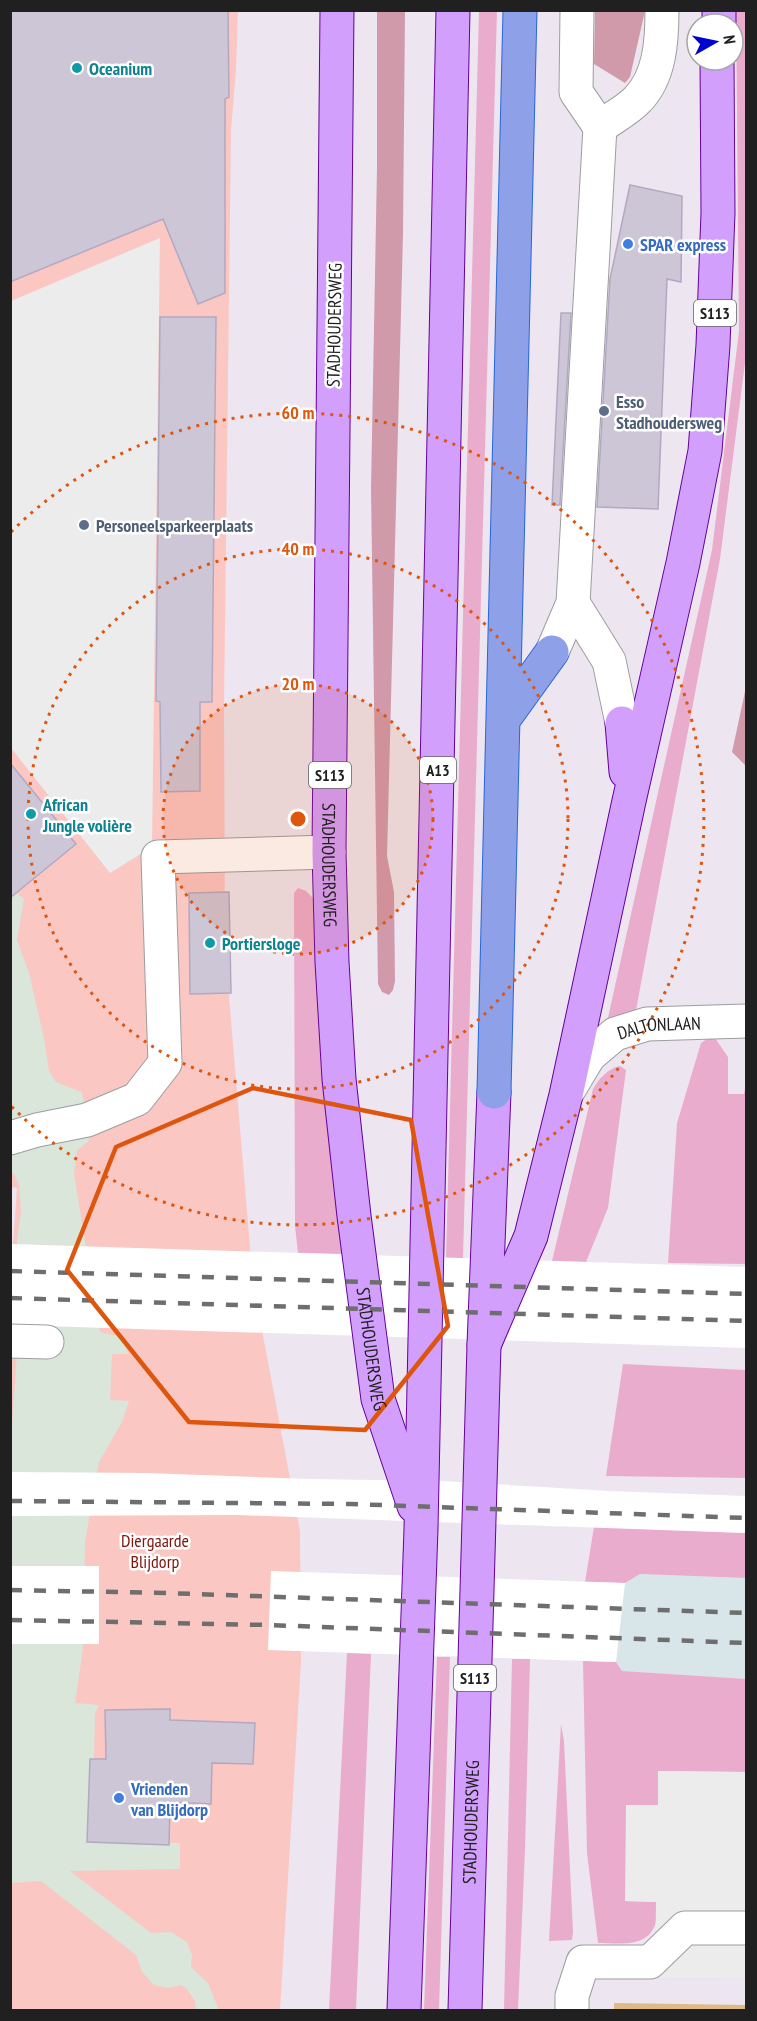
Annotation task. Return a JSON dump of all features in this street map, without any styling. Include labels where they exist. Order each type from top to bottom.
[{"type":"highway","name":"STADHOUDERSWEG","points":[[494,1092],[520,10]]},
{"type":"highway","points":[[503,720],[552,652]]},
{"type":"main road","name":"STADHOUDERSWEG","points":[[337,10],[329,852],[332,962],[339,1079],[378,1399],[421,1529]]},
{"type":"main road","name":"STADHOUDERSWEG","points":[[404,2010],[421,1529],[453,10]]},
{"type":"main road","name":"STADHOUDERSWEG","points":[[484,1345],[531,1236],[566,1095],[683,563],[705,451],[714,345],[718,213],[717,72]]},
{"type":"main road","points":[[622,723],[629,801]]},
{"type":"main road","name":"STADHOUDERSWEG","points":[[465,2010],[484,1345],[494,1092]]},
{"type":"street","points":[[552,652],[573,603],[600,127],[576,92],[577,10]]},
{"type":"street","points":[[600,127],[637,101],[651,83],[662,38],[662,10]]},
{"type":"street","points":[[573,603],[609,661],[622,723]]},
{"type":"street","points":[[10,1138],[87,1120],[137,1098],[165,1063],[158,857],[329,852]]},
{"type":"street","name":"DALTONLAAN","points":[[566,1095],[589,1056],[615,1034],[647,1024],[747,1021]]},
{"type":"street","points":[[10,1341],[47,1342]]},
{"type":"street","points":[[572,2010],[572,1996],[583,1962],[650,1962],[685,1928],[747,1928]]},
{"type":"highlighted area","points":[[253,1088],[411,1120],[448,1326],[365,1430],[189,1422],[67,1270],[116,1147]]},
{"type":"shaded area","points":[[497,10],[463,1258],[446,1258],[479,11]]},
{"type":"shaded area","points":[[377,11],[405,11],[403,234],[387,856],[394,892],[395,981],[389,995],[382,992],[378,984],[371,488],[377,168]]},
{"type":"shaded area","points":[[595,11],[645,11],[630,77],[625,83],[594,64]]},
{"type":"shaded area","points":[[746,11],[746,355],[720,559],[636,1010],[605,1031],[712,550],[739,331],[737,72],[745,72],[745,12],[736,12]]},
{"type":"shaded area","name":"Personeelsparkeerplaats","points":[[160,238],[152,847],[110,873],[11,748],[11,301]]},
{"type":"shaded area","points":[[746,687],[746,766],[732,752]]},
{"type":"shaded area","points":[[298,888],[306,891],[316,901],[346,1254],[298,1253],[295,1226],[294,893]]},
{"type":"shaded area","points":[[17,893],[24,899],[17,940],[29,973],[49,1071],[56,1082],[82,1092],[89,1141],[77,1150],[74,1174],[100,1332],[122,1337],[128,1354],[112,1354],[110,1400],[129,1401],[122,1422],[99,1462],[85,1542],[83,1648],[75,1703],[99,1705],[95,1714],[92,1842],[180,1843],[180,1869],[70,1871],[151,1933],[171,1932],[187,1942],[192,1955],[191,1967],[208,1983],[219,2010],[196,2010],[195,2001],[181,1985],[168,1988],[154,1985],[142,1972],[136,1955],[41,1881],[11,1883],[10,1454],[17,1353],[15,1329],[17,1240],[21,1212],[19,1185],[14,1174],[10,1172],[10,1113],[14,1107],[10,1097],[10,898]]},
{"type":"shaded area","points":[[713,1035],[728,1057],[728,1094],[744,1094],[746,1082],[746,1264],[668,1263],[677,1123],[701,1043]]},
{"type":"shaded area","points":[[620,1066],[626,1070],[608,1208],[586,1262],[552,1261],[593,1089],[605,1074]]},
{"type":"shaded area","points":[[623,1364],[746,1370],[746,1478],[606,1476]]},
{"type":"shaded area","points":[[594,1527],[746,1533],[746,1578],[640,1574],[625,1583],[585,1582]]},
{"type":"shaded area","points":[[640,1574],[746,1578],[746,1679],[622,1671],[616,1662],[625,1583]]},
{"type":"shaded area","points":[[347,1653],[371,1654],[356,2010],[329,2010]]},
{"type":"shaded area","points":[[437,1657],[450,1657],[439,2010],[424,2010]]},
{"type":"shaded area","points":[[512,1659],[530,1659],[518,2010],[504,2010]]},
{"type":"shaded area","points":[[583,1661],[616,1662],[622,1671],[746,1679],[746,1772],[658,1771],[658,1805],[625,1901],[656,1902],[656,1921],[653,1930],[647,1936],[632,1943],[598,1943],[587,1853]]},
{"type":"shaded area","points":[[561,1724],[564,1741],[573,1932],[572,1940],[549,1941]]},
{"type":"shaded area","points":[[658,1771],[746,1772],[746,1978],[655,1977],[656,1902],[625,1901],[626,1805],[658,1805]]},
{"type":"shaded area","points":[[614,2003],[746,2005],[746,2010],[614,2010]]},
{"type":"green space","name":"Diergaarde Blijdorp","points":[[11,11],[238,11],[231,131],[224,705],[225,948],[253,1283],[300,1531],[301,1662],[280,2010],[11,2010],[10,1286],[17,1188],[11,1187]]},
{"type":"pier","points":[[11,1244],[746,1267],[746,1348],[11,1325]]},
{"type":"pier","points":[[11,1472],[147,1473],[442,1481],[746,1496],[746,1533],[237,1515],[11,1516]]},
{"type":"pier","points":[[10,1566],[99,1566],[99,1644],[11,1644]]},
{"type":"pier","points":[[271,1571],[625,1583],[616,1662],[268,1650]]},
{"type":"building","points":[[10,10],[228,10],[229,97],[225,99],[225,293],[198,304],[163,219],[10,282]]},
{"type":"building","points":[[630,185],[682,196],[681,282],[667,279],[658,509],[597,507],[610,279]]},
{"type":"building","points":[[561,313],[571,313],[560,505],[552,505]]},
{"type":"building","points":[[160,317],[216,317],[212,702],[200,702],[200,791],[161,792],[160,702],[156,701]]},
{"type":"building","name":"African Jungle volière","points":[[10,763],[76,844],[10,898]]},
{"type":"building","name":"Portiersloge","points":[[229,892],[231,993],[190,994],[189,893]]},
{"type":"building","points":[[170,1709],[170,1720],[255,1723],[253,1764],[212,1763],[211,1804],[170,1802],[169,1845],[87,1842],[90,1759],[106,1759],[105,1710]]},
{"type":"railway","points":[[10,1271],[746,1294]]},
{"type":"railway","points":[[10,1298],[746,1321]]},
{"type":"railway","points":[[10,1501],[351,1504],[746,1518]]},
{"type":"railway","points":[[10,1590],[166,1593],[746,1613]]},
{"type":"railway","points":[[10,1620],[269,1625],[746,1643]]},
{"type":"place","name":"Oceanium","points":[[77,68]]},
{"type":"place","name":"SPAR express","points":[[628,244]]},
{"type":"place","name":"Esso Stadhoudersweg","points":[[604,411]]},
{"type":"place","name":"Personeelsparkeerplaats","points":[[84,525]]},
{"type":"place","name":"African Jungle volière","points":[[31,814]]},
{"type":"place","name":"Portiersloge","points":[[210,943]]},
{"type":"place","name":"Vrienden van Blijdorp","points":[[119,1798]]}]
